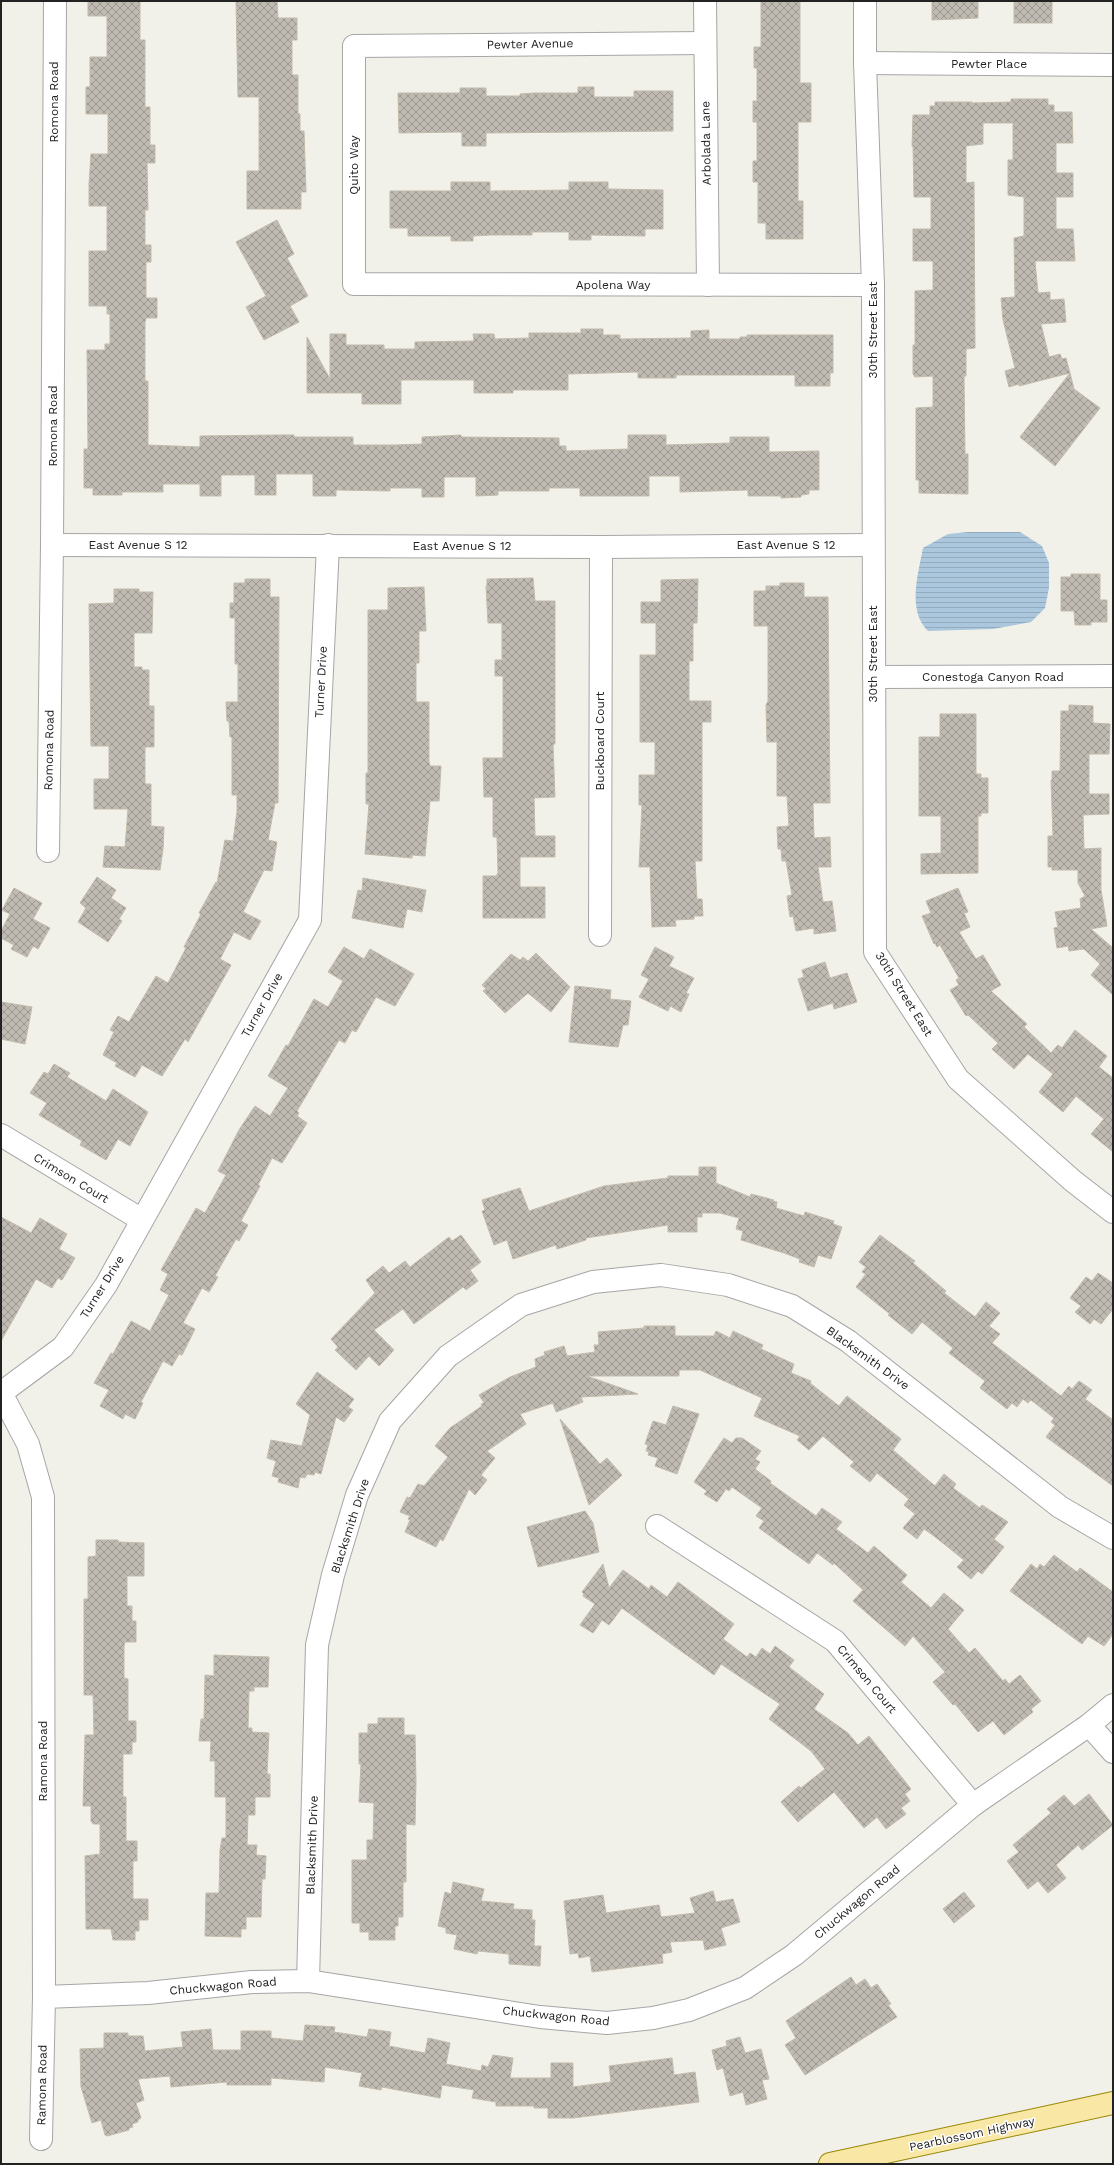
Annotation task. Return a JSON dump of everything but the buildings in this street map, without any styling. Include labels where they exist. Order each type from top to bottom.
[{"type":"main road","name":"Pearblossom Highway","points":[[830,2164],[1113,2103]]},
{"type":"street","name":"Romona Road","points":[[48,851],[52,545],[55,1]]},
{"type":"street","name":"Arbolada Lane","points":[[705,1],[708,285]]},
{"type":"street","name":"30th Street East","points":[[865,1],[865,63],[873,285],[875,952],[958,1079],[1073,1181],[1113,1212]]},
{"type":"street","name":"Pewter Avenue","points":[[354,46],[705,43]]},
{"type":"street","name":"Quito Way","points":[[354,46],[354,284]]},
{"type":"street","name":"Pewter Place","points":[[865,63],[1113,65]]},
{"type":"street","name":"Apolena Way","points":[[354,284],[873,285]]},
{"type":"street","name":"East Avenue S 12","points":[[52,545],[601,547],[873,545]]},
{"type":"street","name":"Turner Drive","points":[[1,1393],[63,1347],[106,1285],[310,920],[328,545]]},
{"type":"street","name":"Buckboard Court","points":[[600,935],[601,547]]},
{"type":"street","name":"Conestoga Canyon Road","points":[[874,677],[1113,676]]},
{"type":"street","name":"Crimson Court","points":[[1,1135],[142,1220]]},
{"type":"street","name":"Blacksmith Drive","points":[[308,1981],[317,1644],[333,1575],[357,1496],[390,1421],[448,1356],[521,1305],[593,1282],[661,1275],[728,1285],[792,1306],[848,1341],[1060,1507],[1113,1538]]},
{"type":"street","name":"Ramona Road","points":[[1,1393],[28,1444],[43,1497],[44,1997],[41,2138]]},
{"type":"street","name":"Crimson Court","points":[[657,1526],[835,1641],[973,1805]]},
{"type":"street","name":"Chuckwagon Road","points":[[44,1997],[148,1993],[252,1982],[308,1981],[540,2017],[607,2023],[653,2018],[689,2010],[745,1988],[794,1955],[973,1805],[1089,1725],[1113,1705]]},
{"type":"street","points":[[1089,1725],[1113,1752]]},
{"type":"water","points":[[968,532],[1020,532],[1042,546],[1049,563],[1049,588],[1045,608],[1031,622],[993,629],[928,631],[922,623],[916,603],[916,592],[923,548],[948,534]]}]
